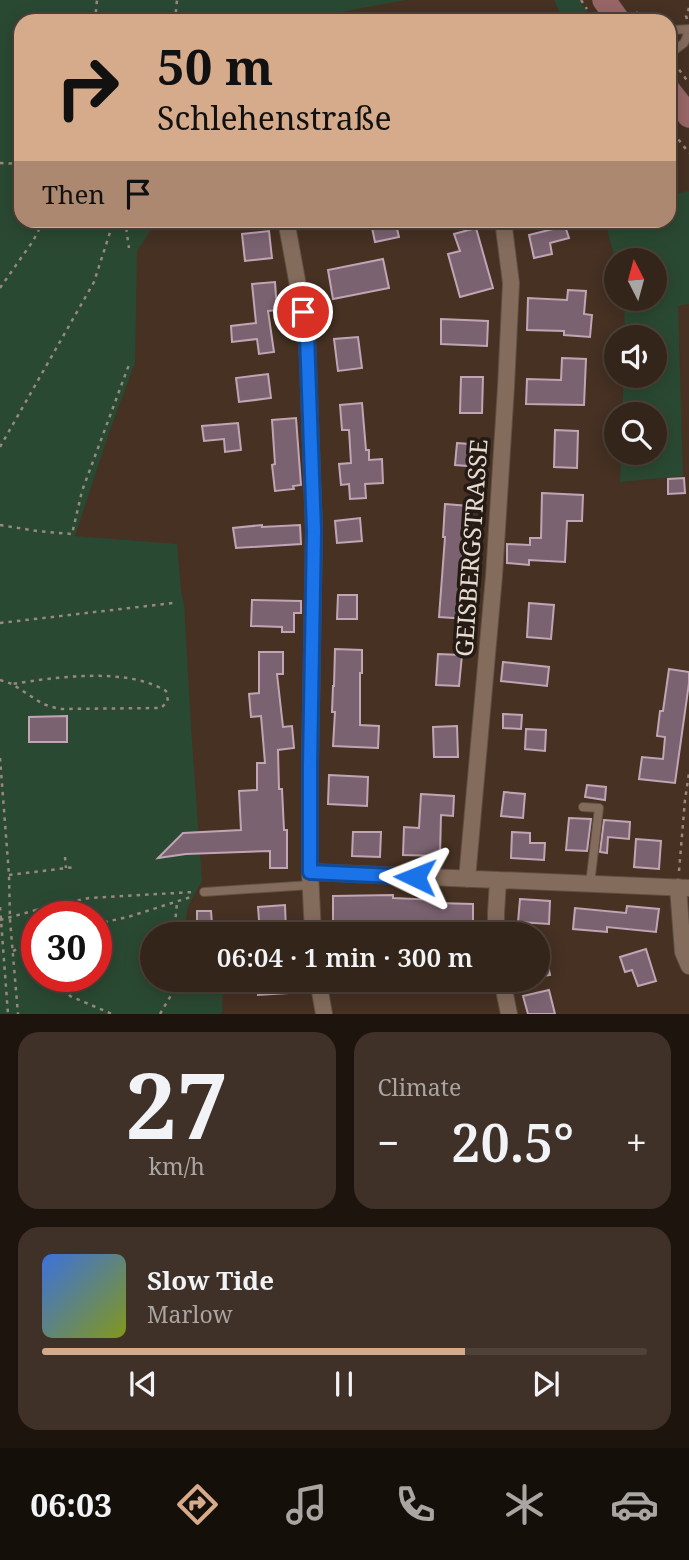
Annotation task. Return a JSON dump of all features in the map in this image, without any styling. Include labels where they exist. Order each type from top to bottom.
[{"type":"main road","points":[[676,99],[689,116]]},
{"type":"street","points":[[287,228],[307,335],[314,531],[310,765],[313,922]]},
{"type":"street","name":"GEISBERGSTRASSE","points":[[467,879],[495,576],[506,387],[511,283],[504,228]]},
{"type":"street","points":[[311,878],[467,879],[683,888],[683,952],[689,966]]},
{"type":"street","points":[[495,922],[498,880]]},
{"type":"street","points":[[320,992],[324,1014]]},
{"type":"street","points":[[504,992],[509,1014]]},
{"type":"lane","points":[[676,49],[684,43],[689,30]]},
{"type":"lane","points":[[583,807],[599,808],[590,884]]},
{"type":"lane","points":[[204,892],[311,878]]},
{"type":"path","points":[[676,66],[689,83]]},
{"type":"path","points":[[676,136],[689,153]]},
{"type":"path","points":[[0,288],[40,228]]},
{"type":"path","points":[[0,447],[94,282],[111,228]]},
{"type":"path","points":[[126,228],[129,248]]},
{"type":"path","points":[[0,524],[72,534],[82,491],[130,362]]},
{"type":"path","points":[[0,623],[173,603]]},
{"type":"path","points":[[0,680],[12,684],[43,704],[59,709],[161,708],[168,701],[166,691],[155,684],[105,676],[53,678],[12,684]]},
{"type":"path","points":[[0,758],[19,1014]]},
{"type":"path","points":[[683,888],[685,800],[689,773]]},
{"type":"path","points":[[65,857],[66,868]]},
{"type":"path","points":[[9,875],[75,867]]},
{"type":"path","points":[[0,918],[89,898],[204,892]]},
{"type":"path","points":[[112,920],[204,892]]},
{"type":"path","points":[[175,922],[177,902]]},
{"type":"path","points":[[0,907],[8,1014]]},
{"type":"path","points":[[0,918],[10,920]]},
{"type":"path","points":[[13,951],[21,948]]},
{"type":"path","points":[[66,992],[112,1014]]},
{"type":"path","points":[[160,1014],[173,992]]},
{"type":"green space","points":[[0,0],[406,0],[331,14],[14,14],[14,228],[152,228],[137,251],[135,363],[75,536],[177,544],[184,604],[202,881],[188,906],[186,922],[140,922],[140,992],[223,992],[222,1014],[0,1014]]},
{"type":"green space","points":[[554,0],[579,0],[589,14],[561,14]]},
{"type":"green space","points":[[689,191],[689,304],[678,306],[683,476],[620,482],[621,465],[667,465],[667,402],[623,402],[623,388],[667,388],[667,325],[625,325],[624,312],[667,312],[667,248],[612,248],[607,228],[676,228],[676,194]]},
{"type":"building","points":[[372,228],[397,228],[399,237],[375,242]]},
{"type":"building","points":[[476,228],[493,288],[460,297],[448,254],[460,251],[454,234]]},
{"type":"building","points":[[566,228],[569,238],[550,243],[552,254],[534,258],[529,235]]},
{"type":"building","points":[[269,231],[272,258],[245,261],[242,234]]},
{"type":"building","points":[[383,259],[389,288],[333,299],[328,270]]},
{"type":"building","points":[[275,282],[277,310],[268,311],[274,352],[259,354],[257,339],[232,342],[231,326],[256,323],[252,284]]},
{"type":"building","points":[[568,290],[586,291],[584,314],[592,315],[590,337],[564,335],[564,331],[527,330],[528,298],[567,300]]},
{"type":"building","points":[[441,319],[488,321],[487,346],[441,344]]},
{"type":"building","points":[[358,337],[362,368],[338,371],[334,339]]},
{"type":"building","points":[[562,358],[586,359],[584,405],[526,404],[527,379],[561,380]]},
{"type":"building","points":[[268,374],[271,398],[239,402],[236,378]]},
{"type":"building","points":[[461,377],[483,377],[482,413],[460,413]]},
{"type":"building","points":[[362,403],[366,450],[369,450],[369,460],[382,459],[383,483],[365,484],[366,498],[350,499],[349,484],[341,485],[339,464],[351,463],[349,430],[342,430],[340,405]]},
{"type":"building","points":[[296,418],[301,485],[293,486],[294,489],[275,491],[272,420]]},
{"type":"building","points":[[238,423],[241,450],[225,452],[224,439],[204,441],[202,426]]},
{"type":"building","points":[[555,430],[578,431],[577,468],[554,467]]},
{"type":"building","points":[[457,443],[482,445],[480,467],[455,465]]},
{"type":"building","points":[[684,478],[685,493],[668,494],[668,479]]},
{"type":"building","points":[[542,493],[583,495],[582,521],[567,521],[565,562],[529,560],[529,565],[507,563],[507,544],[530,545],[530,538],[541,538]]},
{"type":"building","points":[[445,504],[469,506],[466,554],[475,554],[468,619],[439,617]]},
{"type":"building","points":[[360,518],[362,541],[337,543],[335,521]]},
{"type":"building","points":[[300,525],[301,544],[236,548],[233,528]]},
{"type":"building","points":[[338,595],[357,595],[357,619],[337,619]]},
{"type":"building","points":[[252,600],[301,601],[301,613],[294,613],[294,632],[282,632],[282,627],[251,626]]},
{"type":"building","points":[[529,603],[554,605],[551,639],[527,637]]},
{"type":"building","points":[[335,649],[362,650],[360,725],[379,726],[378,748],[333,746]]},
{"type":"building","points":[[259,652],[283,652],[283,674],[277,674],[283,727],[292,726],[294,748],[278,750],[279,789],[282,789],[284,830],[287,830],[287,868],[270,868],[270,851],[186,854],[158,858],[183,833],[241,830],[239,791],[257,790],[257,763],[265,763],[261,716],[251,717],[249,694],[259,693]]},
{"type":"building","points":[[438,654],[462,655],[459,686],[436,685]]},
{"type":"building","points":[[503,662],[549,667],[547,686],[501,681]]},
{"type":"building","points":[[669,669],[689,672],[675,783],[639,779],[642,757],[663,759],[665,737],[657,736]]},
{"type":"building","points":[[503,714],[522,715],[521,729],[503,728]]},
{"type":"building","points":[[67,716],[67,742],[29,742],[29,717]]},
{"type":"building","points":[[457,726],[458,757],[434,757],[433,727]]},
{"type":"building","points":[[526,729],[546,730],[545,751],[525,749]]},
{"type":"building","points":[[329,775],[368,777],[367,806],[328,804]]},
{"type":"building","points":[[587,785],[606,787],[605,800],[585,797]]},
{"type":"building","points":[[504,792],[525,794],[523,818],[501,816]]},
{"type":"building","points":[[421,794],[454,796],[453,816],[441,815],[440,856],[403,855],[404,827],[419,828]]},
{"type":"building","points":[[569,818],[591,819],[587,851],[566,850]]},
{"type":"building","points":[[604,820],[630,822],[629,839],[608,837],[607,853],[600,852]]},
{"type":"building","points":[[353,832],[381,832],[380,857],[352,856]]},
{"type":"building","points":[[512,832],[530,833],[530,843],[545,843],[544,860],[511,858]]},
{"type":"building","points":[[636,839],[661,841],[659,869],[634,867]]},
{"type":"building","points":[[393,895],[393,898],[437,900],[437,903],[473,904],[473,922],[333,922],[333,896]]},
{"type":"building","points":[[520,899],[550,901],[549,922],[518,922]]},
{"type":"building","points":[[285,905],[286,922],[259,922],[258,907]]},
{"type":"building","points":[[627,906],[659,909],[656,932],[607,927],[607,932],[573,929],[575,908],[626,913]]},
{"type":"building","points":[[197,911],[211,911],[212,922],[197,922]]},
{"type":"building","points":[[646,949],[656,981],[638,986],[632,970],[625,972],[620,957]]},
{"type":"building","points":[[258,992],[288,992],[288,993],[258,995]]},
{"type":"building","points":[[550,992],[555,1014],[528,1014],[523,996]]},
{"type":"route","points":[[303,312],[307,335],[314,531],[310,872],[415,877]]}]
